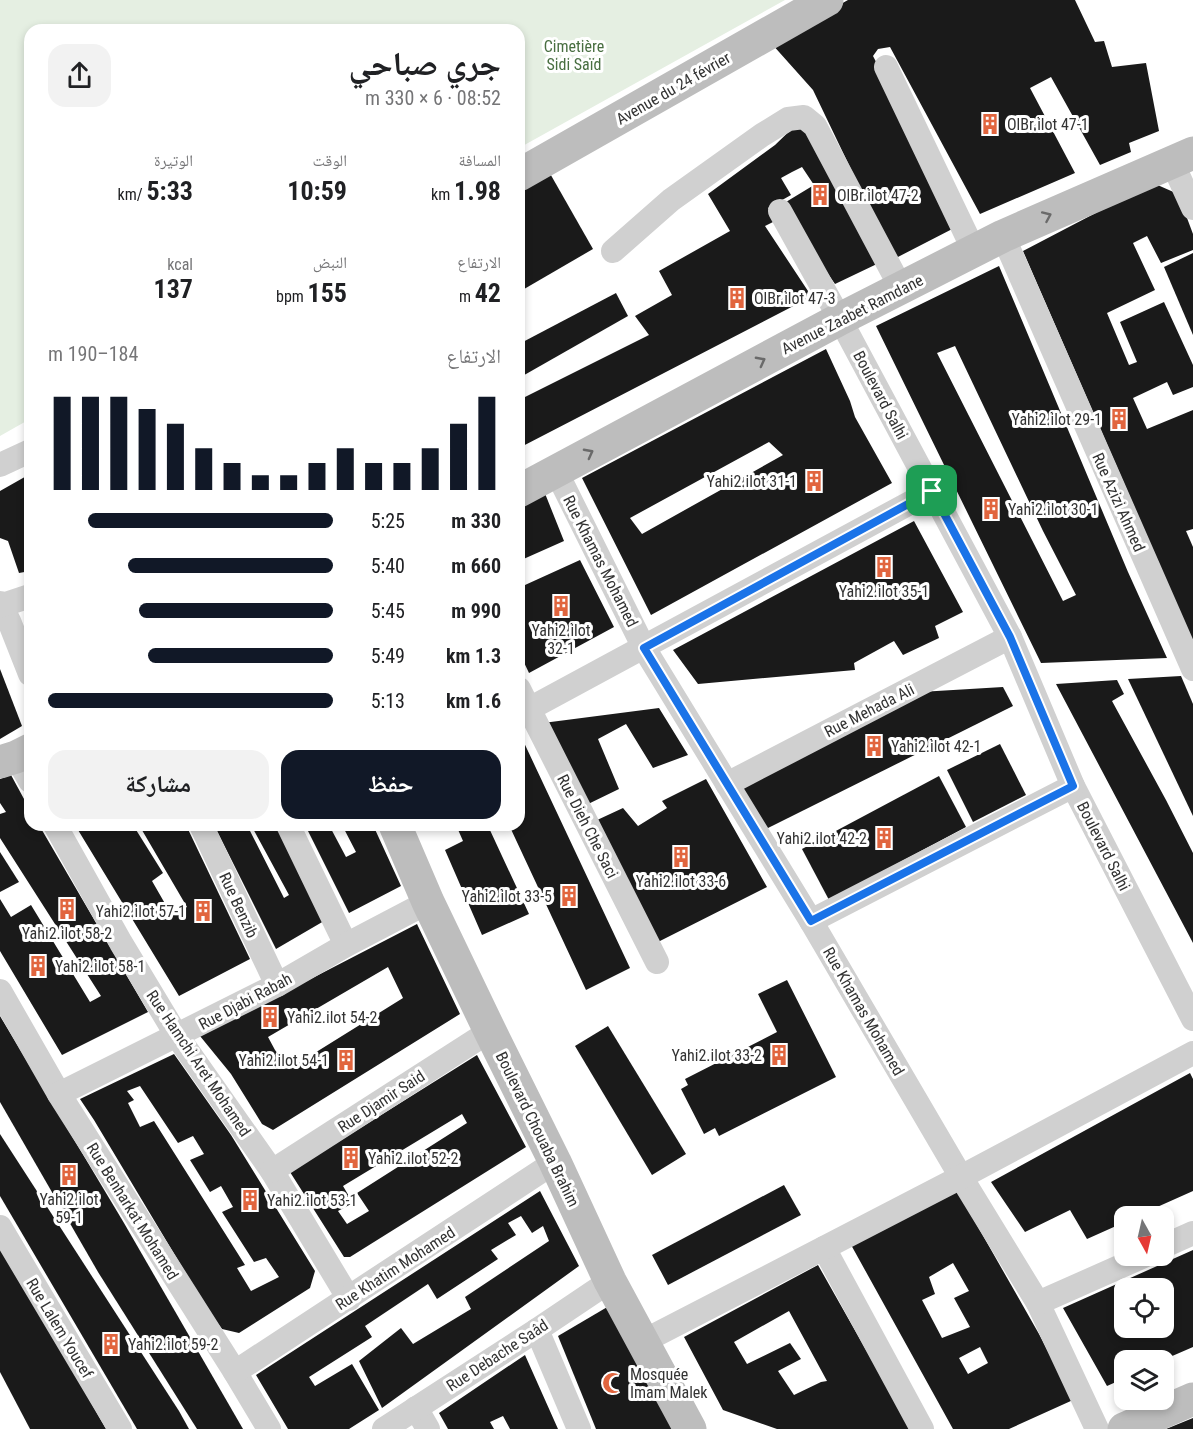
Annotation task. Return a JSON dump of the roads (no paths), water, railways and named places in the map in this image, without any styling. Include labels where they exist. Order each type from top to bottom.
[{"type":"street","name":"Avenue du 24 février","points":[[525,173],[827,0]]},
{"type":"street","points":[[886,67],[974,250]]},
{"type":"street","points":[[613,251],[670,200],[762,135],[788,119],[804,117],[814,126],[901,288]]},
{"type":"street","points":[[1183,158],[1193,208]]},
{"type":"street","name":"Avenue Zaabet Ramdane","points":[[525,488],[974,250],[1183,158]]},
{"type":"street","name":"Boulevard Salhi","points":[[780,211],[1010,637],[1073,786],[1193,1019]]},
{"type":"street","name":"Rue Azizi Ahmed","points":[[1003,236],[1193,669]]},
{"type":"street","points":[[0,465],[24,454]]},
{"type":"street","name":"Rue Khamas Mohamed","points":[[556,471],[644,648],[811,921],[961,1177],[1038,1303],[1097,1429]]},
{"type":"street","points":[[525,699],[644,648],[932,491]]},
{"type":"street","points":[[24,598],[0,605],[24,659]]},
{"type":"street","name":"Rue Mehada Ali","points":[[727,784],[1010,637]]},
{"type":"street","name":"Rue Dieh Che Saci","points":[[525,701],[657,962]]},
{"type":"street","points":[[811,921],[1073,786]]},
{"type":"street","name":"Rue Hamchi Aret Mohamed","points":[[58,831],[121,943],[177,1036],[272,1171],[349,1299]]},
{"type":"street","name":"Rue Benzib","points":[[204,831],[278,986]]},
{"type":"street","points":[[291,831],[346,945]]},
{"type":"street","name":"Boulevard Chouaba Brahim","points":[[398,831],[428,902],[555,1162],[610,1281],[690,1429]]},
{"type":"street","name":"Rue Djabi Rabah","points":[[59,1094],[278,986],[346,945],[428,902]]},
{"type":"street","name":"Rue Benharkat Mohamed","points":[[0,991],[59,1094],[269,1429]]},
{"type":"street","name":"Rue Djamir Said","points":[[272,1171],[490,1031]]},
{"type":"street","points":[[642,1342],[961,1177],[1193,1053]]},
{"type":"street","name":"Rue Khatim Mohamed","points":[[235,1372],[555,1162]]},
{"type":"street","name":"Rue Lalem Youcef","points":[[0,1227],[120,1429]]},
{"type":"street","points":[[1174,1242],[1193,1233]]},
{"type":"street","points":[[824,1248],[922,1429]]},
{"type":"street","points":[[1038,1303],[1121,1266]]},
{"type":"street","name":"Rue Debache Saâd","points":[[384,1429],[610,1281]]},
{"type":"street","points":[[537,1330],[579,1429]]},
{"type":"street","points":[[1124,1429],[1193,1399]]},
{"type":"street","points":[[416,1408],[428,1429]]},
{"type":"place","name":"OlBr.ilot 47-1","points":[[990,124]]},
{"type":"place","name":"OlBr.ilot 47-2","points":[[820,195]]},
{"type":"place","name":"OlBr.ilot 47-3","points":[[737,298]]},
{"type":"place","name":"Yahi2.ilot 29-1","points":[[1119,419]]},
{"type":"place","name":"Yahi2.ilot 31-1","points":[[814,481]]},
{"type":"place","name":"Yahi2.ilot 30-1","points":[[991,509]]},
{"type":"place","name":"Yahi2.ilot 35-1","points":[[884,567]]},
{"type":"place","name":"Yahi2.ilot 32-1","points":[[561,606]]},
{"type":"place","name":"Yahi2.ilot 42-1","points":[[874,746]]},
{"type":"place","name":"Yahi2.ilot 42-2","points":[[884,838]]},
{"type":"place","name":"Yahi2.ilot 33-6","points":[[681,857]]},
{"type":"place","name":"Yahi2.ilot 33-5","points":[[569,896]]},
{"type":"place","name":"Yahi2.ilot 58-2","points":[[67,909]]},
{"type":"place","name":"Yahi2.ilot 57-1","points":[[203,911]]},
{"type":"place","name":"Yahi2.ilot 58-1","points":[[38,966]]},
{"type":"place","name":"Yahi2.ilot 54-2","points":[[270,1017]]},
{"type":"place","name":"Yahi2.ilot 33-2","points":[[779,1055]]},
{"type":"place","name":"Yahi2.ilot 54-1","points":[[346,1060]]},
{"type":"place","name":"Yahi2.ilot 52-2","points":[[351,1158]]},
{"type":"place","name":"Yahi2.ilot 59-1","points":[[69,1175]]},
{"type":"place","name":"Yahi2.ilot 53-1","points":[[250,1200]]},
{"type":"place","name":"Yahi2.ilot 59-2","points":[[111,1344]]},
{"type":"place","name":"Mosquée Imam Malek","points":[[613,1383]]},
{"type":"park label","name":"Cimetière Sidi Saïd","points":[[574,55]]}]
